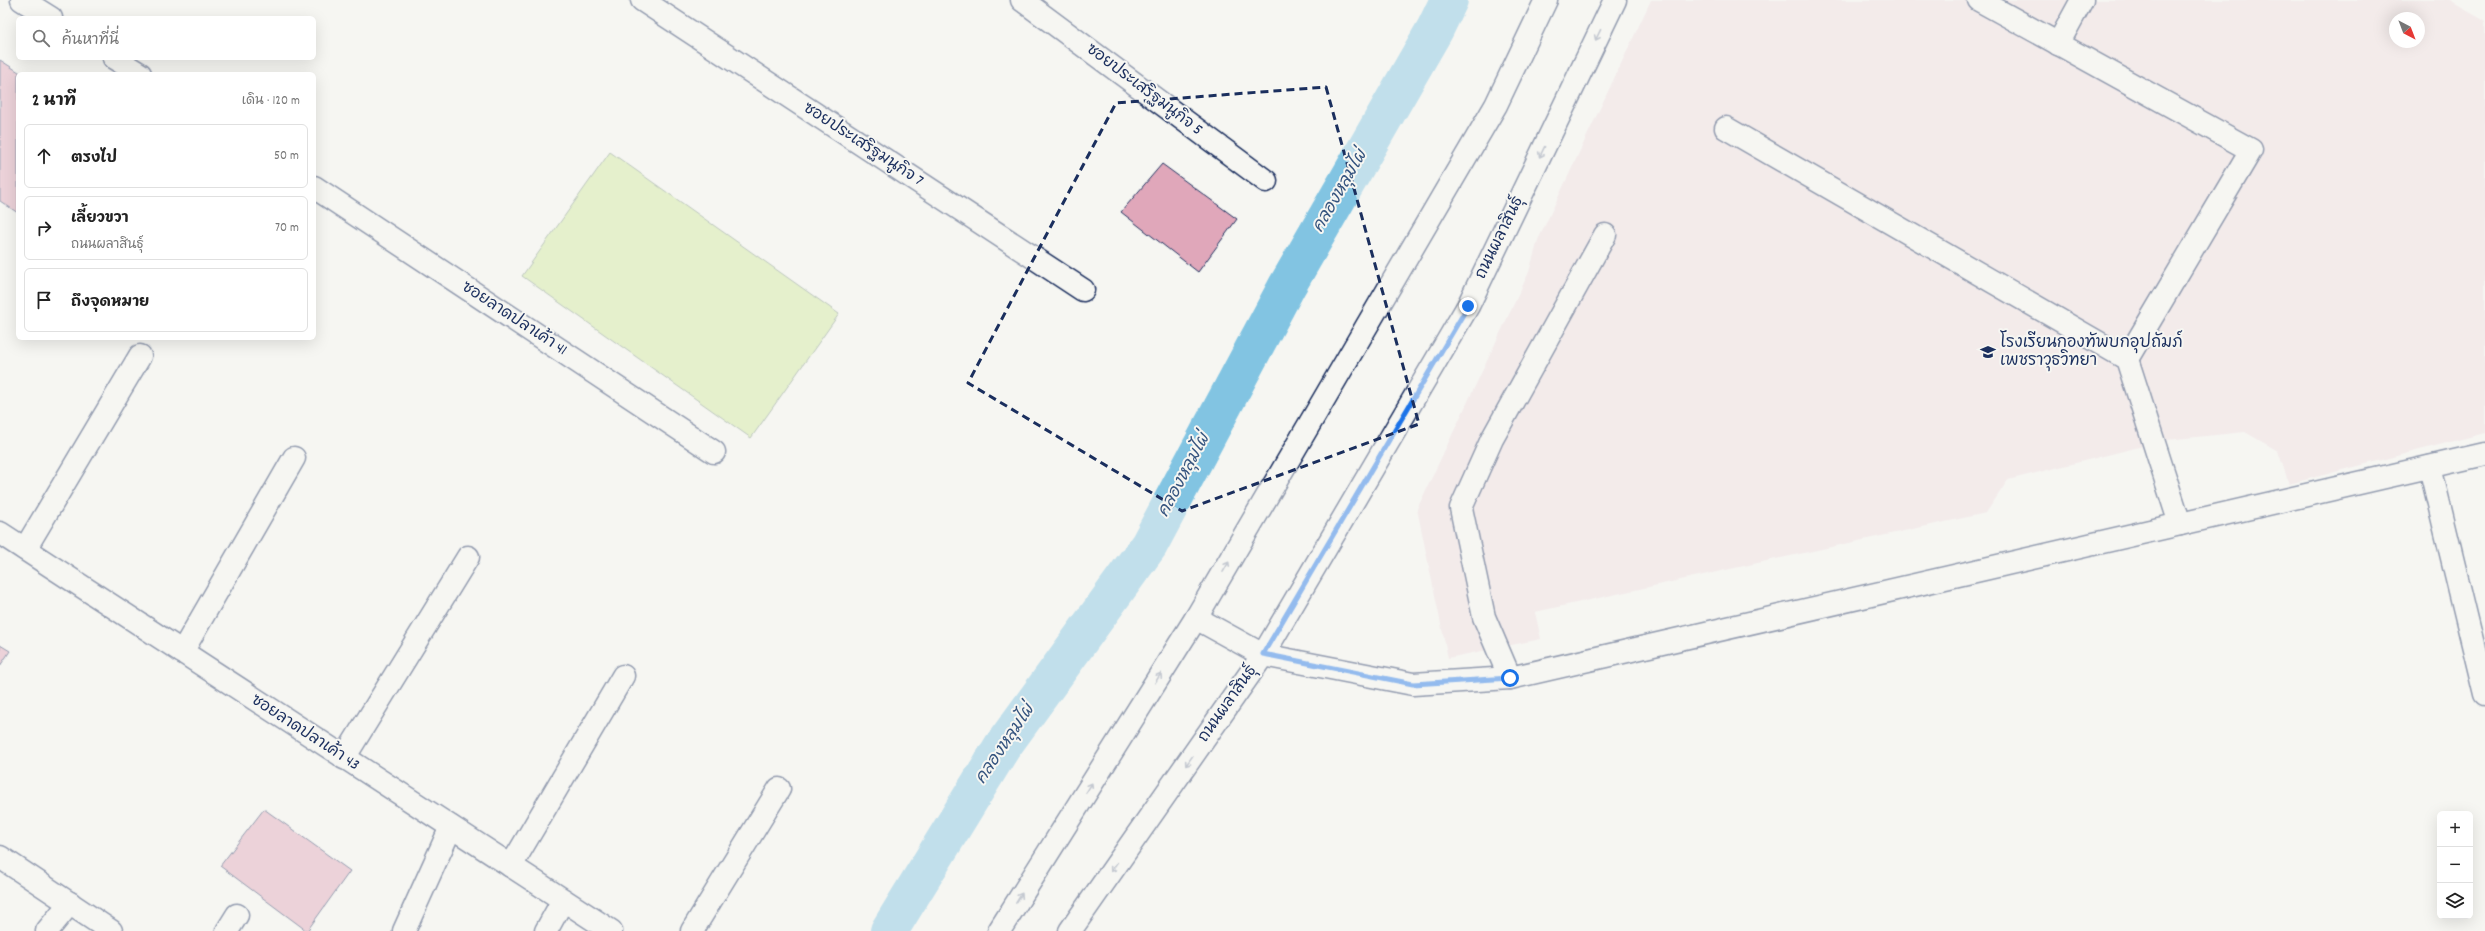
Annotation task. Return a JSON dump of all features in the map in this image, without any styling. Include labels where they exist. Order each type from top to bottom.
[{"type":"street","points":[[22,0],[48,16]]},
{"type":"street","name":"ซอยประเสริฐมนูกิจ 7","points":[[642,0],[1083,290]]},
{"type":"street","name":"ซอยประเสริฐมนูกิจ 5","points":[[1022,0],[1266,181]]},
{"type":"street","points":[[999,931],[1196,618],[1496,105],[1546,0]]},
{"type":"street","name":"ถนนผลาสินธุ์","points":[[1070,931],[1263,654],[1468,306],[1615,0]]},
{"type":"street","points":[[1979,0],[2251,150],[2127,359]]},
{"type":"street","points":[[2058,44],[2082,0]]},
{"type":"street","points":[[117,60],[137,72]]},
{"type":"street","points":[[1726,128],[2127,359],[2180,524]]},
{"type":"street","name":"ซอยลาดปลาเค้า 41","points":[[316,188],[714,452]]},
{"type":"street","points":[[1510,678],[1484,617],[1461,508],[1492,439],[1606,235]]},
{"type":"street","points":[[25,549],[140,356]]},
{"type":"street","points":[[1196,618],[1263,654],[1413,684],[1510,678],[2485,454]]},
{"type":"street","points":[[182,652],[294,458]]},
{"type":"street","points":[[2430,467],[2485,694]]},
{"type":"street","name":"ซอยลาดปลาเค้า 43","points":[[0,533],[611,931]]},
{"type":"street","points":[[344,758],[468,557]]},
{"type":"street","points":[[512,866],[623,676]]},
{"type":"street","points":[[692,931],[780,789]]},
{"type":"street","points":[[404,931],[451,827]]},
{"type":"street","points":[[0,857],[112,931]]},
{"type":"street","points":[[546,931],[563,900]]},
{"type":"street","points":[[47,931],[70,903]]},
{"type":"highlighted area","points":[[1326,87],[1419,424],[1182,511],[968,383],[1116,103]]},
{"type":"shaded area","name":"โรงเรียนกองทัพบกอุปถัมภ์ เพชราวุธวิทยา","points":[[1651,0],[2448,0],[2485,21],[2485,433],[2289,484],[2278,451],[2245,432],[2167,440],[2008,480],[1986,513],[1535,612],[1541,639],[1448,658],[1417,509],[1529,272],[1538,240]]},
{"type":"green space","points":[[610,152],[839,314],[751,438],[522,276]]},
{"type":"building","points":[[0,60],[19,72],[16,72],[16,212],[0,201]]},
{"type":"building","points":[[1162,164],[1237,219],[1198,272],[1121,212]]},
{"type":"building","points":[[0,645],[10,651],[0,666]]},
{"type":"building","points":[[264,809],[350,871],[307,931],[220,866]]},
{"type":"waterway","name":"คลองหลุมไผ่","points":[[889,931],[1002,747],[1149,545],[1287,286],[1435,29],[1449,0]]},
{"type":"place","name":"โรงเรียนกองทัพบกอุปถัมภ์ เพชราวุธวิทยา","points":[[1988,352]]},
{"type":"route","points":[[1468,306],[1263,654],[1413,684],[1510,678]]}]
